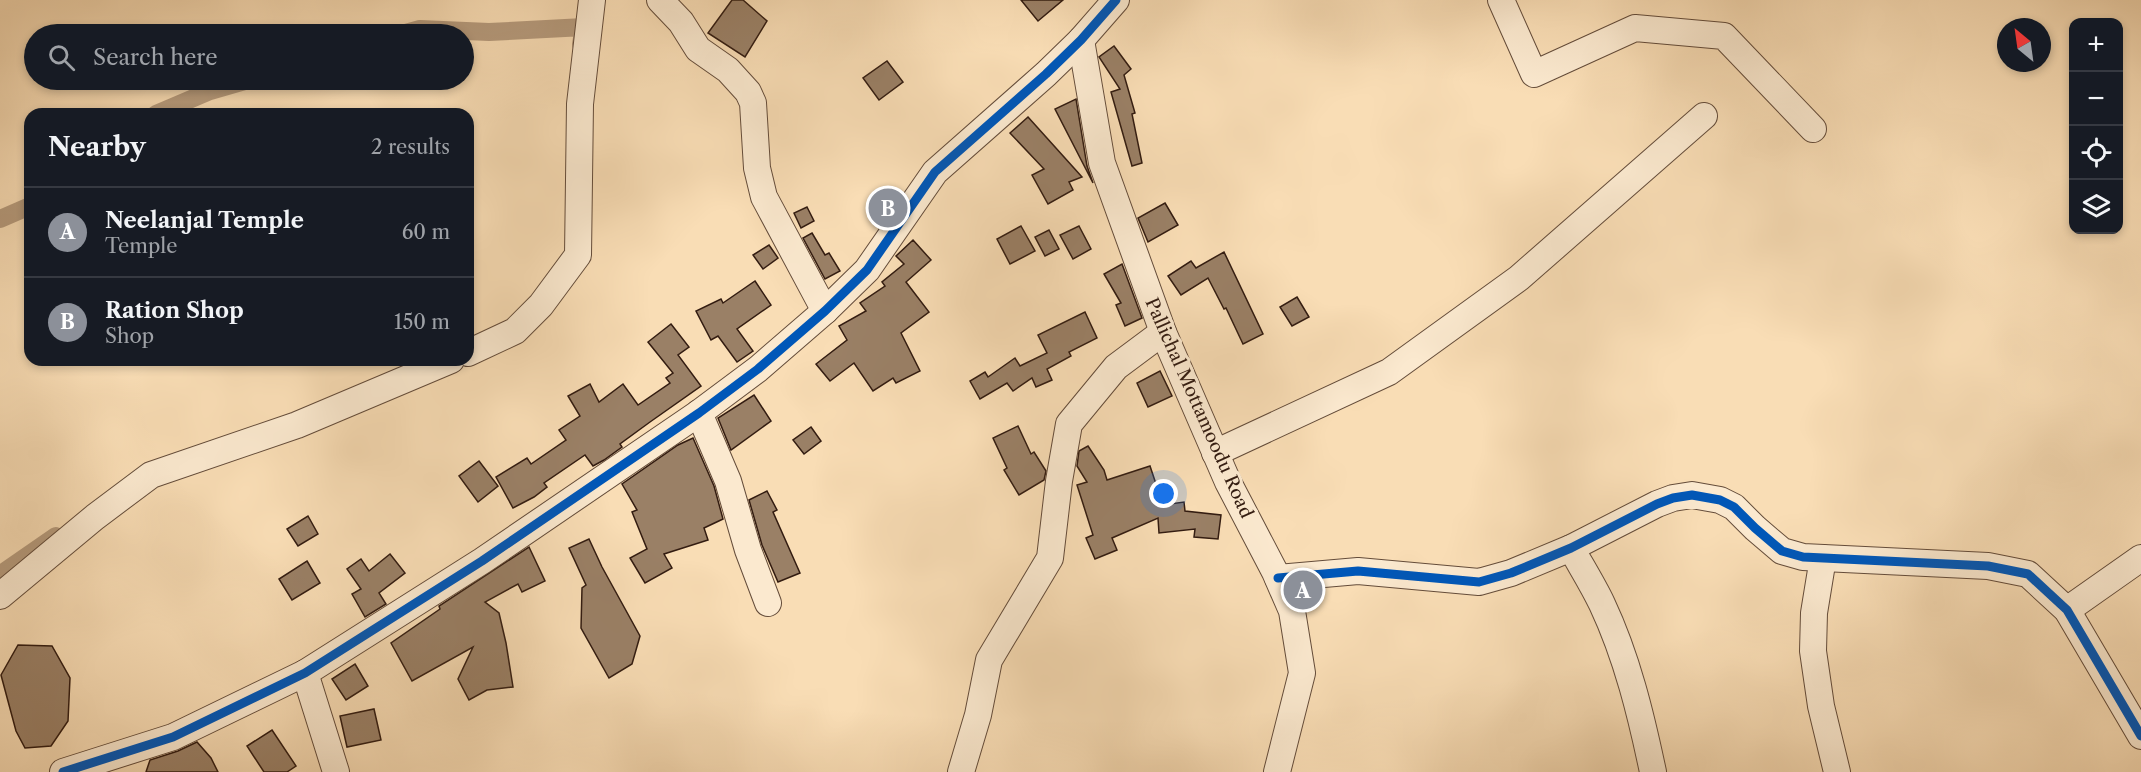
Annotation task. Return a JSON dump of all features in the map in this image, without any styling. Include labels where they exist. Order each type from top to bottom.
[{"type":"street","points":[[474,350],[515,331],[542,305],[578,255],[580,104],[592,0]]},
{"type":"street","points":[[660,0],[681,22],[699,49],[728,70],[748,92],[753,103],[757,168],[764,197],[825,311]]},
{"type":"street","points":[[63,772],[173,737],[305,673],[482,561],[699,413],[758,369],[825,311],[867,270],[935,172],[1046,74],[1081,40],[1116,0]]},
{"type":"street","points":[[1501,0],[1534,74],[1635,28],[1724,36],[1813,129]]},
{"type":"street","name":"Pallichal Mottamoodu Road","points":[[1081,40],[1102,163],[1164,332],[1228,482],[1278,578],[1292,611],[1302,674],[1277,772]]},
{"type":"street","points":[[1215,453],[1389,372],[1519,278],[1704,116]]},
{"type":"street","points":[[961,772],[978,715],[989,660],[1050,558],[1059,481],[1069,424],[1116,367],[1164,332]]},
{"type":"street","points":[[0,596],[95,517],[151,475],[297,424],[437,366]]},
{"type":"street","points":[[699,413],[728,481],[748,550],[768,603]]},
{"type":"street","points":[[1278,578],[1358,571],[1479,582],[1511,573],[1571,548],[1673,498],[1692,495],[1720,500],[1734,507],[1782,551],[1803,557],[1988,566],[2028,574],[2067,610],[2141,736]]},
{"type":"street","points":[[1571,548],[1602,605],[1627,667],[1643,724],[1653,772]]},
{"type":"street","points":[[1823,558],[1814,613],[1813,651],[1821,706],[1837,772]]},
{"type":"street","points":[[2067,610],[2141,558]]},
{"type":"street","points":[[305,673],[336,772]]},
{"type":"building","points":[[732,0],[743,0],[767,21],[745,57],[708,33]]},
{"type":"building","points":[[1021,0],[1063,0],[1038,21]]},
{"type":"building","points":[[1114,46],[1131,69],[1124,75],[1135,113],[1132,114],[1142,163],[1132,166],[1111,92],[1120,89],[1099,57]]},
{"type":"building","points":[[887,61],[903,82],[879,100],[863,78]]},
{"type":"building","points":[[1076,99],[1087,166],[1093,183],[1055,109]]},
{"type":"building","points":[[1028,117],[1082,177],[1069,182],[1073,190],[1048,204],[1032,175],[1044,169],[1010,133]]},
{"type":"building","points":[[1165,203],[1178,225],[1148,242],[1138,218]]},
{"type":"building","points":[[807,207],[814,221],[801,228],[794,213]]},
{"type":"building","points":[[1021,226],[1035,251],[1010,264],[997,239]]},
{"type":"building","points":[[1079,226],[1091,249],[1073,259],[1060,235]]},
{"type":"building","points":[[1049,230],[1059,249],[1045,256],[1035,237]]},
{"type":"building","points":[[812,233],[825,255],[829,253],[840,271],[825,279],[803,238]]},
{"type":"building","points":[[913,240],[931,260],[906,282],[929,312],[901,333],[920,371],[896,383],[893,378],[873,391],[854,363],[830,381],[816,364],[847,340],[839,326],[866,311],[860,303],[885,286],[882,282],[904,264],[896,256]]},
{"type":"building","points":[[769,245],[778,258],[763,269],[753,255]]},
{"type":"building","points":[[1224,252],[1263,334],[1243,344],[1226,308],[1224,309],[1208,278],[1181,295],[1168,276],[1191,261],[1196,268]]},
{"type":"building","points":[[1122,264],[1142,318],[1125,326],[1116,305],[1121,303],[1104,274]]},
{"type":"building","points":[[755,281],[771,305],[737,329],[753,351],[737,362],[718,336],[711,340],[696,311],[721,299],[723,303]]},
{"type":"building","points":[[1297,297],[1309,317],[1292,326],[1280,307]]},
{"type":"building","points":[[1085,312],[1097,338],[1069,352],[1071,356],[1047,369],[1052,380],[1036,387],[1032,378],[1013,391],[1007,383],[980,399],[970,381],[985,372],[988,377],[1015,358],[1020,366],[1047,353],[1038,335]]},
{"type":"building","points":[[671,324],[689,347],[678,355],[701,386],[620,444],[622,447],[604,460],[593,466],[585,455],[544,483],[547,487],[534,497],[513,508],[496,477],[527,458],[531,464],[566,440],[559,430],[580,416],[568,396],[590,384],[599,402],[623,384],[638,405],[670,383],[666,378],[673,373],[648,342]]},
{"type":"building","points":[[1160,371],[1172,396],[1148,407],[1137,383]]},
{"type":"building","points":[[754,395],[771,421],[731,450],[718,418]]},
{"type":"building","points":[[1018,426],[1031,454],[1034,452],[1046,471],[1044,480],[1019,495],[1004,470],[1007,468],[993,438]]},
{"type":"building","points":[[811,427],[821,441],[804,454],[793,440]]},
{"type":"building","points":[[693,438],[714,486],[723,519],[704,528],[708,540],[664,554],[672,568],[645,583],[630,558],[647,549],[632,512],[637,510],[622,484],[678,445]]},
{"type":"building","points":[[1088,446],[1104,470],[1107,480],[1150,466],[1163,505],[1184,502],[1185,511],[1221,515],[1218,539],[1194,537],[1195,529],[1159,533],[1158,518],[1112,538],[1117,550],[1095,559],[1086,538],[1093,535],[1077,485],[1087,482],[1077,466],[1079,451]]},
{"type":"building","points":[[479,461],[498,486],[478,502],[459,476]]},
{"type":"building","points":[[767,491],[777,510],[773,512],[800,573],[778,582],[762,545],[749,500]]},
{"type":"building","points":[[308,516],[318,534],[298,546],[287,529]]},
{"type":"building","points":[[589,539],[640,636],[632,664],[609,678],[581,628],[582,588],[586,585],[569,548]]},
{"type":"building","points":[[529,547],[545,581],[522,592],[518,584],[485,602],[499,613],[513,687],[487,690],[469,700],[458,679],[473,647],[412,681],[391,643],[440,609],[439,606]]},
{"type":"building","points":[[390,554],[405,573],[379,593],[386,604],[365,617],[352,594],[361,589],[347,569],[361,559],[369,571]]},
{"type":"building","points":[[307,561],[320,583],[292,600],[279,579]]},
{"type":"building","points":[[18,645],[52,646],[70,678],[68,721],[51,746],[25,748],[16,731],[1,675]]},
{"type":"building","points":[[355,664],[368,686],[346,700],[332,679]]},
{"type":"building","points":[[374,709],[381,740],[347,747],[340,716]]},
{"type":"building","points":[[272,730],[296,766],[287,772],[264,772],[247,746]]},
{"type":"building","points":[[197,742],[211,758],[218,772],[146,772],[150,760]]},
{"type":"waterway","points":[[474,31],[584,27],[581,44]]},
{"type":"waterway","points":[[170,108],[213,90]]},
{"type":"waterway","points":[[0,219],[24,209]]},
{"type":"waterway","points":[[0,578],[4,572],[56,536]]},
{"type":"cycle path","points":[[63,772],[173,737],[305,673],[482,561],[699,413],[758,369],[825,311],[867,270],[935,172],[1046,74],[1081,40],[1116,0]]},
{"type":"cycle path","points":[[1278,578],[1358,571],[1479,582],[1511,573],[1571,548],[1673,498],[1692,495],[1720,500],[1734,507],[1782,551],[1803,557],[1988,566],[2028,574],[2067,610],[2141,736]]},
{"type":"place","name":"Ration Shop","points":[[888,208]]},
{"type":"place","name":"Neelanjal Temple","points":[[1303,590]]}]
